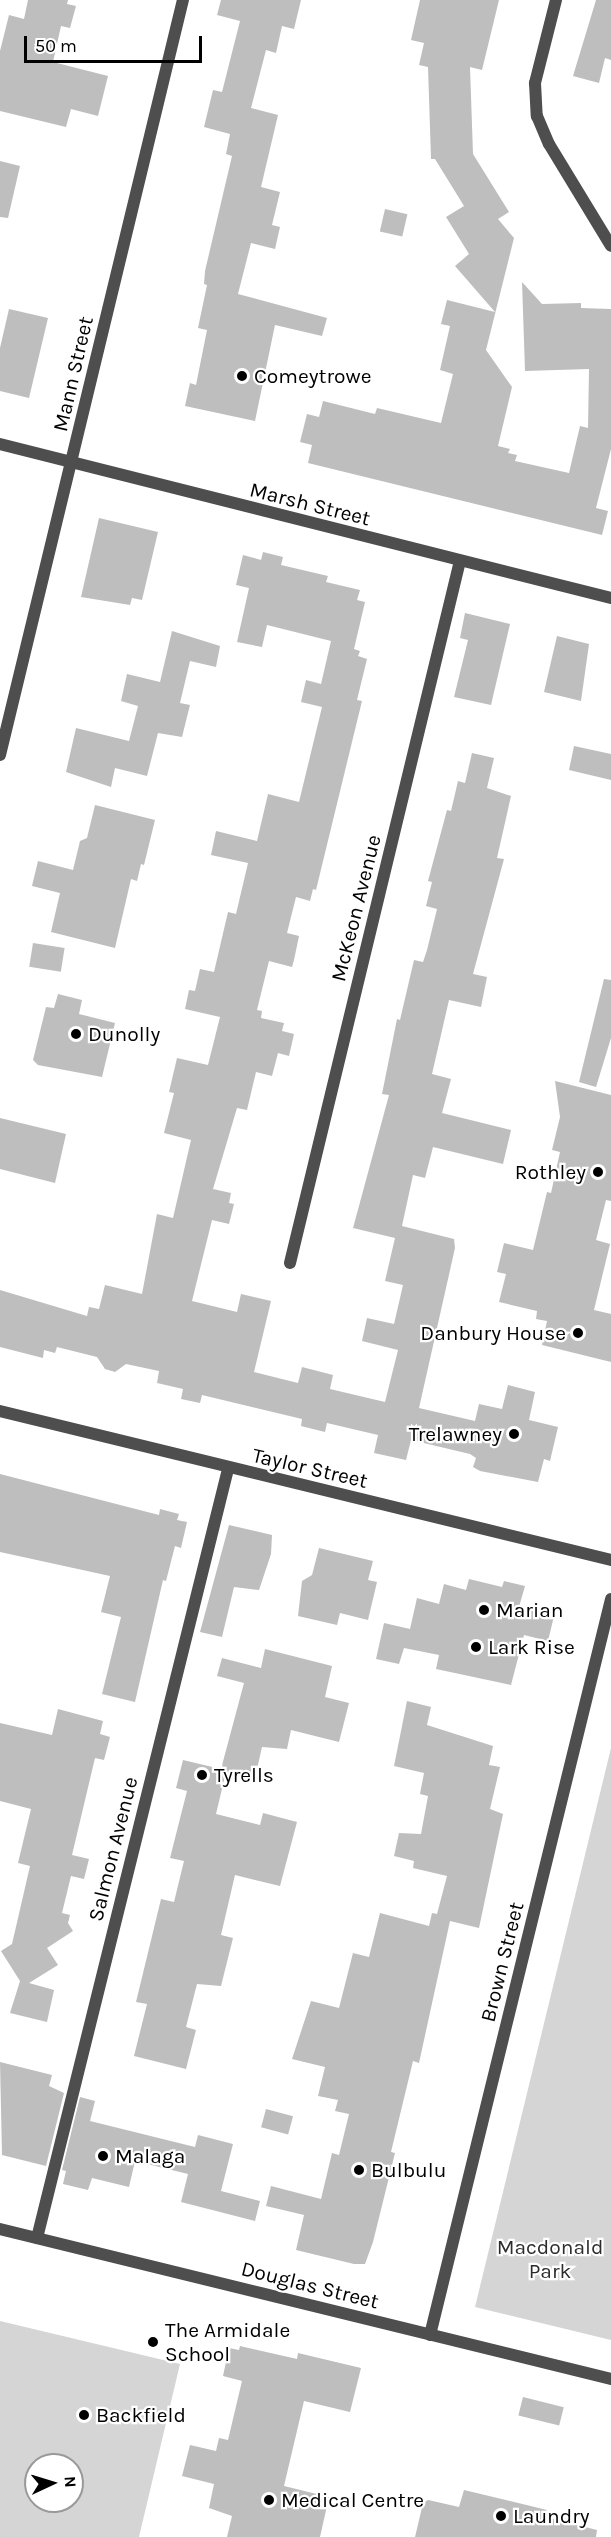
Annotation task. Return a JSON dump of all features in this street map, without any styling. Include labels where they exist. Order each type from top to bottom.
[{"type":"street","name":"Mann Street","points":[[0,755],[73,463],[183,0]]},
{"type":"street","points":[[556,0],[535,83],[537,116],[549,144],[611,246]]},
{"type":"street","name":"Marsh Street","points":[[0,444],[611,598]]},
{"type":"street","name":"McKeon Avenue","points":[[290,1263],[460,561]]},
{"type":"street","name":"Taylor Street","points":[[0,1411],[611,1560]]},
{"type":"street","name":"Salmon Avenue","points":[[37,2238],[228,1468]]},
{"type":"street","name":"Brown Street","points":[[430,2335],[611,1599]]},
{"type":"street","name":"Douglas Street","points":[[0,2229],[611,2379]]},
{"type":"green space","name":"Macdonald Park","points":[[611,1748],[611,2340],[475,2307]]},
{"type":"green space","name":"Backfield","points":[[0,2321],[180,2364],[139,2537],[0,2537]]},
{"type":"building","points":[[28,0],[68,0],[67,4],[76,6],[70,28],[61,26],[53,62],[108,76],[98,116],[71,109],[66,127],[0,111],[0,51],[9,15],[24,19]]},
{"type":"building","points":[[221,0],[301,0],[294,29],[282,26],[276,53],[266,50],[251,108],[278,115],[261,187],[280,192],[272,225],[280,227],[275,249],[251,243],[238,294],[327,318],[322,336],[275,325],[255,421],[185,406],[190,383],[196,385],[207,330],[198,328],[207,285],[204,284],[205,271],[232,156],[226,154],[230,134],[204,127],[213,90],[222,92],[240,21],[217,15]]},
{"type":"building","points":[[420,0],[499,0],[482,70],[470,67],[473,154],[509,212],[498,219],[514,238],[486,350],[512,387],[498,446],[510,449],[508,453],[517,455],[515,461],[569,473],[580,426],[588,428],[589,369],[525,371],[522,282],[542,304],[581,303],[581,308],[611,309],[611,449],[596,508],[608,511],[602,535],[308,463],[312,445],[300,442],[307,414],[319,417],[323,401],[375,414],[377,408],[441,423],[453,374],[440,370],[450,326],[441,324],[447,300],[495,312],[455,266],[469,254],[446,217],[464,206],[435,159],[431,159],[428,67],[419,65],[424,43],[411,40]]},
{"type":"building","points":[[596,0],[611,0],[611,60],[605,58],[599,83],[573,76]]},
{"type":"building","points":[[0,161],[20,166],[8,218],[0,217]]},
{"type":"building","points":[[385,209],[407,214],[402,237],[380,231]]},
{"type":"building","points":[[9,309],[48,318],[29,398],[0,391],[0,348]]},
{"type":"building","points":[[99,518],[158,532],[142,600],[132,598],[130,605],[81,597]]},
{"type":"building","points":[[263,552],[283,557],[281,565],[328,576],[326,582],[360,590],[357,600],[365,602],[354,649],[360,651],[358,656],[367,659],[357,700],[362,701],[316,890],[313,889],[310,901],[296,897],[287,933],[299,936],[292,967],[269,961],[257,1010],[262,1011],[261,1018],[284,1023],[282,1031],[294,1034],[289,1056],[278,1053],[272,1076],[256,1072],[247,1110],[237,1108],[213,1189],[231,1193],[229,1203],[234,1204],[229,1224],[212,1220],[192,1301],[237,1312],[241,1294],[271,1301],[254,1372],[298,1383],[302,1367],[333,1375],[330,1389],[385,1402],[398,1350],[362,1341],[367,1318],[394,1324],[403,1285],[385,1281],[395,1238],[353,1228],[389,1095],[382,1094],[397,1019],[400,1020],[414,960],[423,962],[437,909],[426,906],[432,882],[428,881],[447,810],[451,811],[458,781],[465,783],[472,753],[494,758],[487,788],[511,796],[497,858],[504,859],[473,974],[487,977],[481,1007],[449,1000],[432,1074],[451,1079],[442,1113],[511,1130],[503,1164],[433,1147],[425,1178],[413,1175],[402,1226],[454,1239],[455,1248],[419,1408],[475,1421],[479,1404],[502,1409],[508,1385],[535,1392],[529,1420],[558,1427],[550,1461],[544,1459],[538,1482],[480,1471],[473,1467],[476,1458],[470,1454],[411,1440],[406,1460],[374,1453],[378,1435],[327,1423],[325,1432],[301,1426],[302,1419],[202,1395],[200,1403],[181,1399],[183,1389],[157,1383],[159,1371],[126,1364],[115,1372],[105,1369],[97,1357],[57,1347],[55,1353],[44,1350],[43,1358],[0,1347],[0,1290],[87,1316],[89,1307],[99,1309],[105,1285],[142,1294],[157,1214],[173,1218],[191,1140],[164,1133],[174,1093],[169,1092],[177,1058],[208,1065],[220,1017],[185,1009],[189,990],[195,991],[200,969],[214,972],[228,912],[236,914],[248,863],[211,855],[216,831],[257,841],[268,794],[299,802],[322,707],[301,702],[306,680],[321,684],[331,641],[267,625],[262,647],[237,642],[249,588],[236,585],[243,555],[261,560]]},
{"type":"building","points":[[465,613],[510,624],[491,705],[454,697],[468,640],[460,638]]},
{"type":"building","points":[[172,631],[220,646],[216,667],[190,661],[180,703],[190,705],[182,737],[158,733],[147,776],[115,768],[111,787],[66,772],[76,728],[129,741],[138,706],[121,701],[127,674],[160,682]]},
{"type":"building","points":[[557,636],[589,644],[581,701],[544,692]]},
{"type":"building","points":[[574,746],[611,754],[611,780],[569,770]]},
{"type":"building","points":[[95,805],[155,820],[144,865],[141,864],[137,881],[131,879],[115,948],[51,932],[60,893],[32,886],[38,861],[73,870],[80,841],[87,838]]},
{"type":"building","points":[[33,943],[65,948],[61,972],[29,967]]},
{"type":"building","points":[[604,979],[611,980],[611,1038],[596,1087],[579,1082]]},
{"type":"building","name":"Dunolly","points":[[58,994],[82,1000],[79,1014],[115,1023],[102,1077],[38,1065],[33,1060],[46,1007],[54,1008]]},
{"type":"building","points":[[555,1081],[611,1095],[611,1201],[606,1200],[596,1240],[610,1244],[594,1310],[611,1314],[611,1362],[542,1345],[547,1321],[536,1319],[537,1311],[499,1302],[506,1274],[497,1272],[504,1243],[533,1250],[547,1192],[551,1193],[560,1152],[552,1150],[560,1117]]},
{"type":"building","points":[[0,1118],[66,1134],[55,1183],[0,1169]]},
{"type":"building","points":[[0,1474],[159,1515],[160,1509],[179,1514],[177,1520],[187,1522],[181,1548],[175,1546],[166,1581],[163,1580],[135,1702],[102,1694],[121,1617],[101,1612],[110,1576],[0,1552]]},
{"type":"building","points":[[229,1525],[272,1535],[271,1554],[259,1590],[234,1587],[222,1637],[200,1632]]},
{"type":"building","points":[[319,1548],[373,1561],[368,1580],[377,1582],[368,1620],[340,1613],[337,1625],[298,1616],[302,1581],[312,1575]]},
{"type":"building","points":[[469,1579],[502,1587],[504,1581],[525,1586],[519,1607],[554,1616],[548,1641],[524,1635],[511,1685],[436,1669],[439,1655],[404,1648],[399,1664],[376,1659],[384,1623],[410,1629],[417,1598],[439,1604],[444,1584],[466,1590]]},
{"type":"building","points":[[265,1649],[332,1666],[325,1697],[349,1703],[339,1742],[291,1730],[287,1749],[262,1747],[255,1778],[226,1772],[216,1814],[260,1825],[263,1813],[297,1822],[280,1886],[235,1875],[221,1935],[233,1938],[221,1986],[197,1984],[186,2027],[196,2030],[186,2069],[134,2056],[147,2004],[136,2002],[161,1899],[174,1902],[184,1861],[170,1858],[187,1791],[176,1788],[183,1760],[221,1769],[244,1683],[217,1676],[222,1658],[261,1668]]},
{"type":"building","points":[[407,1701],[431,1707],[427,1725],[493,1746],[489,1765],[500,1767],[490,1809],[503,1814],[479,1928],[450,1921],[419,2063],[413,2061],[391,2152],[395,2153],[373,2242],[365,2264],[354,2264],[296,2250],[304,2215],[266,2206],[271,2186],[321,2199],[332,2153],[339,2155],[349,2114],[335,2111],[338,2100],[318,2096],[325,2067],[292,2059],[311,2001],[339,2008],[353,1953],[369,1957],[380,1913],[429,1926],[432,1913],[437,1914],[447,1876],[413,1868],[414,1861],[394,1856],[399,1833],[421,1834],[428,1796],[420,1794],[424,1773],[394,1766]]},
{"type":"building","points":[[58,1709],[103,1721],[100,1734],[110,1737],[104,1760],[95,1758],[72,1855],[89,1859],[84,1879],[71,1876],[62,1913],[70,1915],[68,1923],[73,1931],[47,1948],[58,1965],[29,1983],[54,1990],[47,2022],[10,2013],[20,1981],[1,1951],[12,1944],[30,1866],[18,1863],[31,1809],[0,1801],[0,1723],[52,1735]]},
{"type":"building","points":[[0,2062],[52,2075],[49,2086],[64,2093],[46,2166],[2,2155]]},
{"type":"building","points":[[80,2097],[95,2101],[90,2121],[195,2147],[198,2135],[233,2144],[221,2191],[260,2201],[255,2221],[181,2202],[188,2174],[135,2161],[129,2187],[92,2178],[88,2190],[63,2184],[66,2171],[62,2170]]},
{"type":"building","points":[[266,2109],[293,2116],[288,2135],[261,2127]]},
{"type":"building","points":[[240,2346],[297,2359],[298,2353],[361,2368],[350,2412],[304,2401],[284,2486],[329,2497],[320,2537],[227,2537],[232,2516],[209,2508],[214,2484],[182,2476],[190,2445],[216,2451],[219,2438],[228,2440],[242,2381],[223,2376],[229,2348],[239,2350]]},
{"type":"building","points":[[523,2397],[564,2407],[559,2426],[518,2415]]},
{"type":"building","name":"Laundry","points":[[464,2490],[547,2510],[545,2517],[597,2530],[596,2537],[415,2537],[424,2499],[459,2507]]},
{"type":"place","name":"Comeytrowe","points":[[242,376]]},
{"type":"place","name":"Dunolly","points":[[76,1034]]},
{"type":"place","name":"Rothley","points":[[598,1172]]},
{"type":"place","name":"Danbury House","points":[[578,1333]]},
{"type":"place","name":"Trelawney","points":[[514,1434]]},
{"type":"place","name":"Marian","points":[[484,1610]]},
{"type":"place","name":"Lark Rise","points":[[476,1647]]},
{"type":"place","name":"Tyrells","points":[[202,1775]]},
{"type":"place","name":"Malaga","points":[[103,2156]]},
{"type":"place","name":"Bulbulu","points":[[359,2170]]},
{"type":"place","name":"The Armidale School","points":[[153,2342]]},
{"type":"place","name":"Backfield","points":[[84,2415]]},
{"type":"place","name":"Medical Centre","points":[[269,2500]]},
{"type":"place","name":"Laundry","points":[[501,2516]]}]
